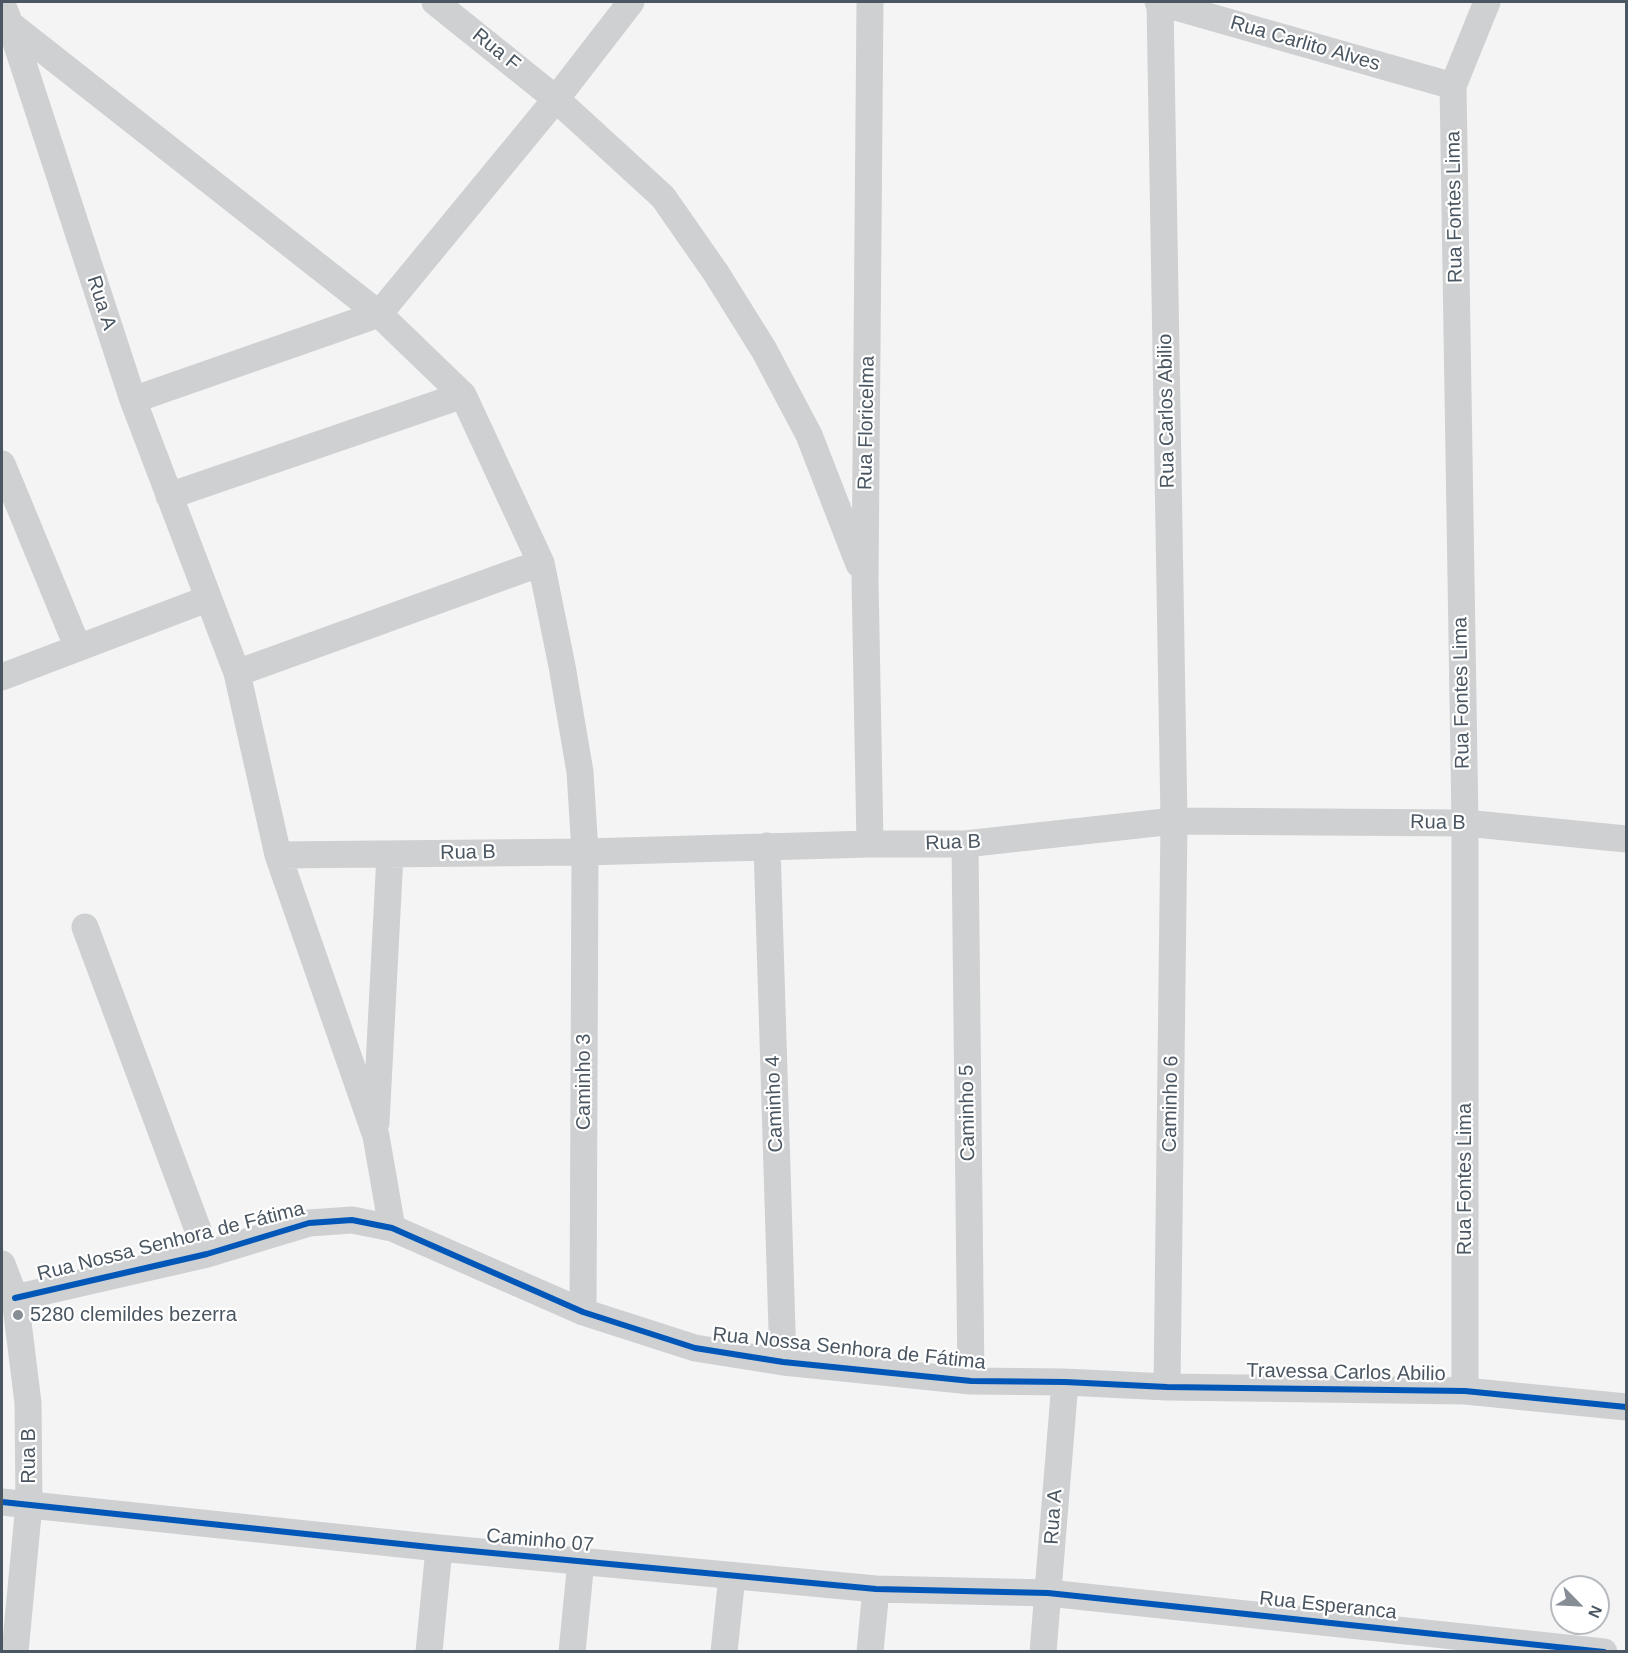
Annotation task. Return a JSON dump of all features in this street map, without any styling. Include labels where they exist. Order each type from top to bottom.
[{"type":"street","name":"Rua F","points":[[435,2],[556,99],[663,197],[716,273],[764,350],[809,435],[865,579]]},
{"type":"street","points":[[133,400],[379,314],[556,99],[631,2]]},
{"type":"street","name":"Rua Floricelma","points":[[870,2],[865,579],[870,844]]},
{"type":"street","name":"Rua Carlito Alves","points":[[1159,2],[1453,86]]},
{"type":"street","name":"Rua Carlos Abilio","points":[[1159,2],[1174,821]]},
{"type":"street","name":"Rua Fontes Lima","points":[[1465,1391],[1464,823],[1453,86],[1487,2]]},
{"type":"street","points":[[6,14],[379,314],[463,395],[169,496]]},
{"type":"street","name":"Rua A","points":[[6,14],[133,400],[207,600],[237,673],[278,855],[376,1136]]},
{"type":"street","name":"Caminho 3","points":[[463,395],[541,563],[580,772],[585,852],[583,1312]]},
{"type":"street","points":[[2,464],[78,648]]},
{"type":"street","points":[[237,673],[541,563]]},
{"type":"street","points":[[2,677],[207,600]]},
{"type":"street","name":"Rua B","points":[[278,855],[585,852],[767,846],[965,844],[1174,821],[1464,823],[1626,839]]},
{"type":"street","name":"Caminho 6","points":[[1167,1387],[1174,821]]},
{"type":"street","name":"Caminho 5","points":[[965,844],[971,1381]]},
{"type":"street","name":"Caminho 4","points":[[767,846],[783,1362]]},
{"type":"street","points":[[390,855],[376,1136],[392,1228]]},
{"type":"street","points":[[85,927],[207,1254]]},
{"type":"street","name":"Rua Nossa Senhora de Fátima","points":[[15,1298],[207,1254],[309,1223],[352,1220],[392,1228],[583,1312],[695,1348],[783,1362],[971,1381],[1065,1382]]},
{"type":"street","name":"Rua B","points":[[2,1264],[15,1298],[28,1403],[29,1504],[15,1652]]},
{"type":"street","name":"Rua A","points":[[1043,1652],[1065,1382]]},
{"type":"street","name":"Travessa Carlos Abilio","points":[[1065,1382],[1167,1387],[1465,1391],[1626,1407]]},
{"type":"street","name":"Caminho 07","points":[[2,1502],[439,1548],[876,1589],[1048,1593]]},
{"type":"street","points":[[429,1652],[439,1548]]},
{"type":"street","points":[[572,1652],[581,1561]]},
{"type":"street","points":[[724,1652],[732,1576]]},
{"type":"street","points":[[870,1652],[876,1589]]},
{"type":"street","name":"Rua Esperanca","points":[[1048,1593],[1430,1643],[1604,1652]]},
{"type":"cycle path","points":[[15,1298],[207,1254],[309,1223],[352,1220],[392,1228],[583,1312],[695,1348],[783,1362],[971,1381],[1065,1382],[1167,1387],[1465,1391],[1626,1407]]},
{"type":"cycle path","points":[[2,1502],[439,1548],[876,1589],[1048,1593],[1604,1652]]},
{"type":"place","name":"5280 clemildes bezerra","points":[[18,1315]]}]
